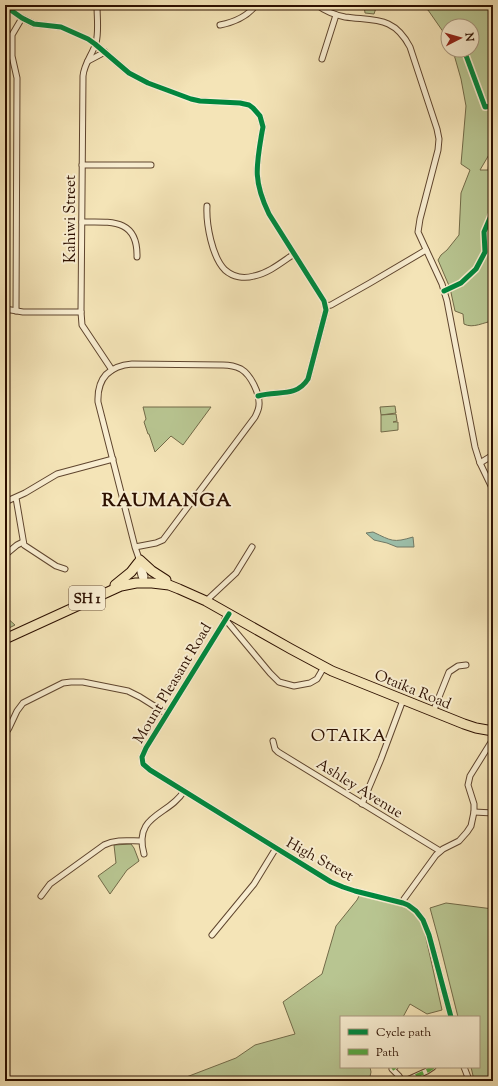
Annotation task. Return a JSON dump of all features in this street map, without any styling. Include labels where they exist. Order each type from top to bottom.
[{"type":"highway","points":[[115,585],[131,572],[139,559],[152,571],[166,580]]},
{"type":"highway","name":"Otaika Road","points":[[5,639],[116,588],[155,578],[166,580],[185,586],[227,616],[340,675],[464,724],[493,731]]},
{"type":"highway","name":"Otaika Road","points":[[5,635],[115,585],[130,580],[143,580],[169,585],[206,601]]},
{"type":"street","name":"Kahiwi Street","points":[[97,5],[97,33],[95,44],[84,68],[83,76],[81,312],[82,325],[112,370]]},
{"type":"street","points":[[220,25],[233,22],[244,17],[256,5]]},
{"type":"street","points":[[316,5],[336,15],[385,22],[399,31],[410,47],[436,124],[439,139],[438,150],[418,229],[419,236],[442,284],[447,301],[473,438],[480,463],[493,490]]},
{"type":"street","points":[[5,6],[22,18],[34,24],[68,29],[88,39],[137,78],[183,97],[200,101],[240,103],[249,105],[260,116],[263,127],[257,165],[257,179],[262,199],[269,214],[324,301],[326,313],[308,378],[302,387],[293,391],[258,396]]},
{"type":"street","points":[[322,59],[336,15]]},
{"type":"street","points":[[16,311],[17,78],[12,56],[12,35],[22,18]]},
{"type":"street","points":[[88,61],[105,52]]},
{"type":"street","points":[[82,165],[151,165]]},
{"type":"street","points":[[207,206],[206,216],[213,247],[220,263],[230,274],[240,277],[253,277],[260,275],[294,254]]},
{"type":"street","points":[[82,222],[113,222],[125,227],[132,234],[136,242],[137,257]]},
{"type":"street","points":[[326,306],[331,305],[426,250]]},
{"type":"street","points":[[5,308],[23,312],[81,312]]},
{"type":"street","points":[[136,547],[163,540],[258,412],[258,396],[253,383],[247,373],[240,368],[230,365],[132,364],[120,366],[112,370],[102,379],[98,391],[98,399],[143,580]]},
{"type":"street","points":[[480,463],[493,455]]},
{"type":"street","points":[[5,502],[16,498],[57,474],[113,459]]},
{"type":"street","points":[[16,498],[23,542],[26,547],[56,566],[65,569]]},
{"type":"street","points":[[5,555],[23,542]]},
{"type":"street","points":[[206,601],[236,573],[252,547]]},
{"type":"street","name":"Otaika Road","points":[[227,616],[270,674],[279,682],[294,686],[310,683],[318,677],[324,667]]},
{"type":"street","name":"Mount Pleasant Road","points":[[144,766],[142,759],[143,753],[227,616]]},
{"type":"street","points":[[433,712],[449,672],[458,666],[466,665]]},
{"type":"street","points":[[5,734],[17,710],[23,703],[53,688],[71,682],[83,682],[128,691],[140,696],[167,714]]},
{"type":"street","points":[[362,804],[403,700]]},
{"type":"street","points":[[403,903],[404,899],[431,861],[440,852],[459,841],[471,826],[474,804],[468,785],[470,776],[493,739]]},
{"type":"street","name":"Ashley Avenue","points":[[273,741],[275,749],[278,752],[440,852]]},
{"type":"street","name":"High Street","points":[[144,766],[337,885],[403,903],[416,911],[426,926],[451,1016]]},
{"type":"street","points":[[144,854],[141,841],[144,829],[154,817],[178,800],[184,792]]},
{"type":"street","points":[[474,812],[493,813]]},
{"type":"street","points":[[41,896],[50,884],[104,845],[113,842],[141,841]]},
{"type":"street","points":[[212,934],[254,884],[276,848]]},
{"type":"street","points":[[393,1068],[402,1081]]},
{"type":"street","points":[[405,1081],[432,1068]]},
{"type":"street","points":[[464,1068],[469,1081]]},
{"type":"shaded area","points":[[364,5],[377,5],[374,14],[365,13]]},
{"type":"shaded area","points":[[420,5],[493,5],[493,56],[490,59],[493,96],[493,229],[490,242],[490,252],[493,262],[493,321],[475,326],[464,324],[463,314],[455,311],[450,288],[438,260],[459,235],[461,193],[470,170],[461,164],[466,106],[455,58],[480,58],[480,18],[440,18],[440,27],[428,10]],"holes":[[[490,153],[488,170],[480,170]]]},
{"type":"shaded area","points":[[395,406],[396,413],[381,415],[380,407]]},
{"type":"shaded area","points":[[143,407],[211,407],[183,445],[171,436],[155,452],[144,422],[146,419]]},
{"type":"shaded area","points":[[396,414],[397,421],[393,422],[398,422],[398,430],[381,432],[381,415]]},
{"type":"shaded area","points":[[373,532],[393,540],[413,537],[414,547],[397,547],[374,540],[366,533]]},
{"type":"shaded area","points":[[5,616],[15,625],[5,630]]},
{"type":"shaded area","points":[[131,844],[139,861],[127,870],[110,894],[98,876],[116,863],[114,845]]},
{"type":"shaded area","points":[[360,894],[404,906],[418,916],[424,929],[442,1010],[427,1014],[410,1004],[404,1016],[340,1016],[340,1068],[370,1068],[369,1081],[176,1081],[236,1058],[255,1045],[295,1034],[283,1002],[322,974],[336,926]]},
{"type":"shaded area","points":[[446,903],[493,909],[493,1081],[474,1080],[471,1068],[480,1068],[480,1016],[458,1016],[430,908]]},
{"type":"marked path","points":[[405,1081],[432,1068]]},
{"type":"cycle path","points":[[5,6],[22,18],[34,24],[61,27],[88,39],[129,73],[148,83],[200,101],[240,103],[249,105],[260,116],[263,127],[257,165],[260,192],[269,214],[324,301],[326,310],[308,379],[298,389],[258,396]]},
{"type":"cycle path","points":[[467,58],[485,107],[493,106]]},
{"type":"cycle path","points":[[444,291],[461,283],[476,269],[485,252],[484,232],[493,211]]},
{"type":"cycle path","points":[[229,614],[146,748],[142,757],[143,764],[150,770],[331,882],[355,891],[403,903],[416,911],[423,920],[429,935],[451,1016]]},
{"type":"district","name":"RAUMANGA","points":[[167,499]]},
{"type":"district","name":"OTAIKA","points":[[349,735]]}]
